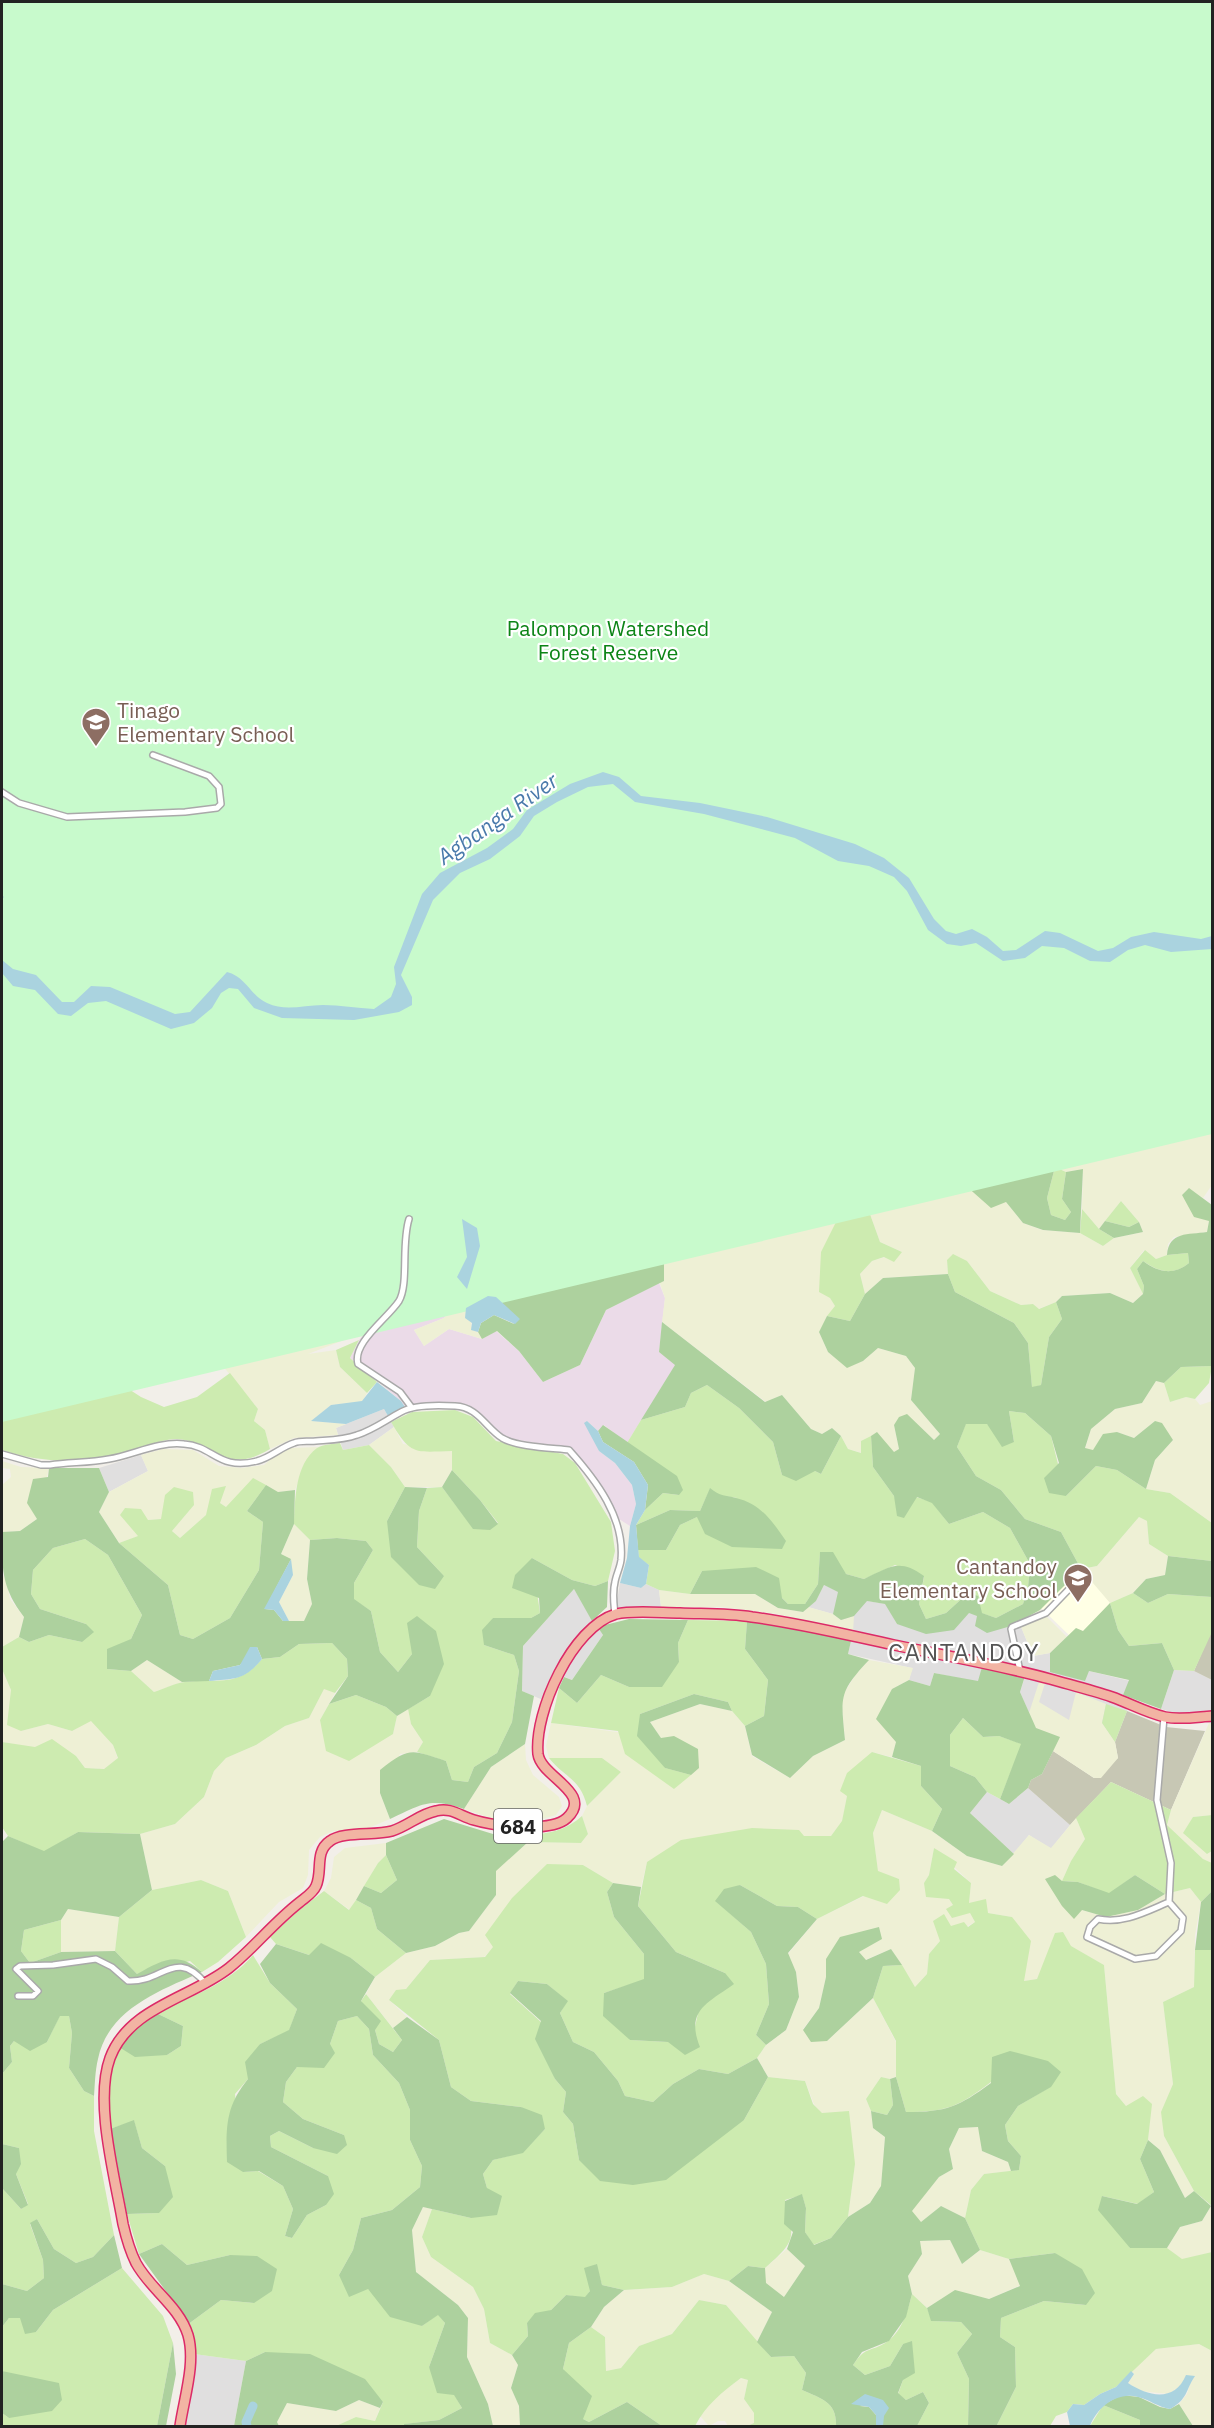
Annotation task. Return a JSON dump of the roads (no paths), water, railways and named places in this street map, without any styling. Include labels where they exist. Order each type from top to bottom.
[{"type":"highway","name":"684","points":[[180,2427],[189,2368],[188,2335],[176,2313],[136,2264],[123,2224],[103,2106],[111,2056],[120,2039],[137,2022],[158,2007],[206,1984],[242,1957],[279,1918],[310,1894],[318,1880],[322,1850],[332,1839],[396,1830],[430,1812],[443,1809],[452,1810],[474,1820],[511,1826],[553,1824],[562,1822],[570,1816],[574,1809],[572,1794],[542,1766],[539,1758],[542,1726],[547,1699],[564,1665],[579,1641],[597,1625],[615,1615],[659,1612],[748,1616],[1020,1671],[1107,1695],[1164,1717],[1212,1716]]},
{"type":"street","points":[[2,792],[19,803],[67,817],[185,812],[217,808],[221,804],[219,787],[209,776],[153,754]]},
{"type":"street","points":[[409,1220],[404,1234],[404,1287],[400,1299],[358,1348],[356,1356],[358,1364],[400,1392],[412,1408]]},
{"type":"street","points":[[2,1454],[50,1465],[108,1460],[167,1444],[184,1444],[195,1446],[226,1463],[257,1461],[294,1443],[352,1437],[412,1408],[457,1406],[474,1412],[491,1430],[505,1440],[569,1450],[607,1500],[616,1520],[621,1551],[621,1563],[614,1585],[615,1615]]},
{"type":"street","points":[[1020,1671],[1012,1627],[1046,1613],[1072,1586]]},
{"type":"street","points":[[1164,1717],[1157,1800],[1171,1863],[1169,1902],[1183,1918],[1181,1931],[1155,1956],[1135,1959],[1087,1937],[1090,1927],[1098,1919],[1129,1920],[1169,1902]]},
{"type":"street","points":[[18,1996],[33,1996],[38,1991],[16,1969],[20,1966],[53,1965],[90,1958],[104,1961],[128,1982],[142,1981],[172,1966],[180,1966],[197,1973],[206,1984]]},
{"type":"water","points":[[603,772],[619,777],[641,796],[700,803],[767,817],[855,844],[884,858],[909,878],[934,919],[946,931],[956,934],[972,929],[987,937],[1003,951],[1016,950],[1045,931],[1060,933],[1098,951],[1113,948],[1131,937],[1154,932],[1201,939],[1212,936],[1212,949],[1171,952],[1145,945],[1128,950],[1110,962],[1090,961],[1064,948],[1042,946],[1025,958],[1003,961],[976,943],[961,946],[947,944],[928,930],[907,891],[894,877],[869,866],[838,861],[795,838],[704,814],[635,802],[613,784],[588,787],[534,816],[520,836],[490,859],[460,873],[433,900],[401,975],[412,997],[412,1005],[399,1012],[354,1020],[282,1018],[254,1008],[238,989],[229,988],[221,993],[212,1008],[194,1023],[171,1029],[106,1001],[88,1003],[71,1016],[58,1014],[35,990],[13,986],[2,973],[2,960],[13,969],[36,975],[62,1002],[74,1002],[91,986],[110,987],[175,1014],[190,1012],[227,972],[239,978],[261,1000],[274,1006],[288,1008],[329,1005],[374,1009],[391,997],[396,984],[394,967],[422,894],[440,873],[487,848],[513,829],[527,810],[570,784]]},
{"type":"water","points":[[462,1219],[477,1228],[480,1246],[467,1289],[457,1277],[467,1257]]},
{"type":"water","points":[[488,1296],[496,1297],[520,1319],[515,1324],[494,1315],[481,1323],[478,1332],[471,1330],[472,1323],[465,1318],[466,1308]]},
{"type":"water","points":[[377,1382],[401,1401],[405,1407],[388,1416],[384,1409],[346,1424],[311,1421],[331,1405],[362,1401]]},
{"type":"water","points":[[587,1421],[598,1431],[603,1442],[634,1462],[648,1485],[645,1510],[636,1525],[639,1557],[649,1565],[646,1584],[641,1588],[620,1583],[627,1558],[630,1526],[636,1504],[632,1485],[615,1463],[599,1451],[584,1423]]},
{"type":"water","points":[[291,1559],[293,1575],[279,1602],[289,1621],[283,1621],[274,1610],[264,1609]]},
{"type":"water","points":[[250,1647],[257,1647],[262,1659],[250,1671],[233,1679],[209,1681],[213,1671],[240,1665]]},
{"type":"water","points":[[1131,2371],[1134,2374],[1128,2383],[1153,2394],[1175,2390],[1186,2375],[1195,2376],[1183,2398],[1170,2409],[1138,2397],[1123,2396],[1103,2407],[1090,2426],[1070,2426],[1067,2412],[1073,2404],[1084,2405],[1116,2387]]},
{"type":"water","points":[[865,2394],[883,2400],[889,2408],[884,2416],[883,2426],[876,2426],[876,2415],[869,2407],[851,2404]]},
{"type":"waterway","points":[[247,2426],[246,2422],[253,2406]]},
{"type":"place","name":"Tinago Elementary School","points":[[96,748]]},
{"type":"place","name":"Cantandoy Elementary School","points":[[1078,1604]]},
{"type":"district","name":"CANTANDOY","points":[[964,1652]]},
{"type":"park label","name":"Palompon Watershed Forest Reserve","points":[[608,640]]},
{"type":"water label","name":"Agbanga River","points":[[497,818]]}]
